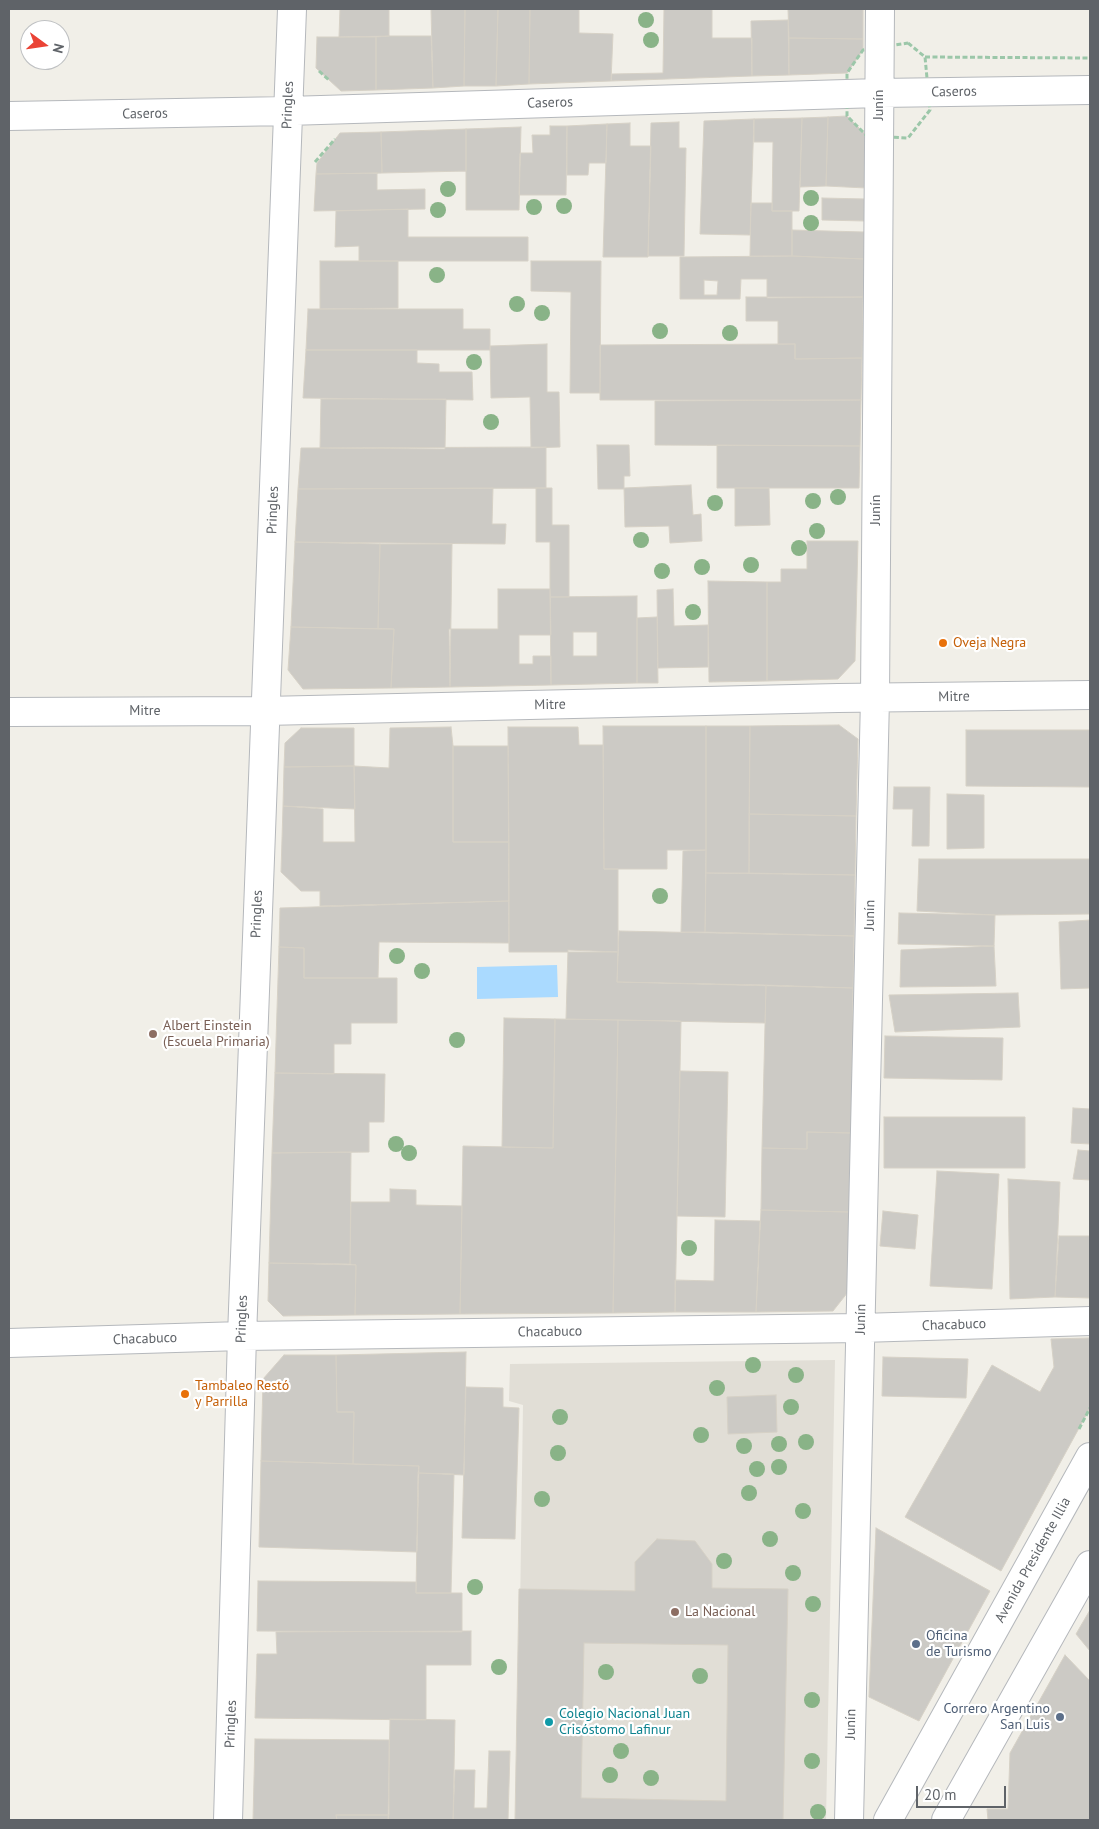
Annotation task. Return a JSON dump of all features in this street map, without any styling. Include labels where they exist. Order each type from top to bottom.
[{"type":"street","name":"Pringles","points":[[228,1820],[242,1336],[292,9]]},
{"type":"street","name":"Junín","points":[[849,1820],[874,698],[880,9]]},
{"type":"street","name":"Caseros","points":[[9,116],[288,111],[879,93],[1090,90]]},
{"type":"street","name":"Mitre","points":[[9,712],[265,711],[874,698],[1090,696]]},
{"type":"street","name":"Chacabuco","points":[[9,1344],[242,1336],[861,1328],[1090,1320]]},
{"type":"street","name":"Avenida Presidente Illia","points":[[888,1820],[1090,1457]]},
{"type":"street","points":[[946,1820],[1090,1565]]},
{"type":"path","points":[[925,57],[1090,58]]},
{"type":"shaded area","name":"La Nacional","points":[[835,1360],[826,1820],[517,1820],[523,1405],[509,1401],[510,1364]]},
{"type":"water","points":[[557,965],[558,997],[477,999],[477,967]]},
{"type":"building","points":[[340,9],[389,9],[389,36],[339,37]]},
{"type":"building","points":[[431,9],[465,9],[464,86],[433,88]]},
{"type":"building","points":[[465,9],[498,9],[496,86],[464,86]]},
{"type":"building","points":[[498,9],[530,9],[529,84],[496,86]]},
{"type":"building","points":[[530,9],[579,9],[579,33],[613,34],[611,81],[529,84]]},
{"type":"building","points":[[664,9],[712,9],[712,38],[752,38],[752,76],[611,81],[612,74],[663,73]]},
{"type":"building","points":[[788,9],[863,9],[863,39],[789,38]]},
{"type":"building","points":[[788,20],[789,75],[752,76],[751,21]]},
{"type":"building","points":[[431,36],[433,88],[376,90],[376,37]]},
{"type":"building","points":[[317,37],[376,37],[376,90],[341,91],[316,68]]},
{"type":"building","points":[[789,38],[863,39],[863,50],[847,73],[789,75]]},
{"type":"building","points":[[847,116],[867,136],[866,188],[826,186],[828,117]]},
{"type":"building","points":[[828,117],[826,186],[800,187],[802,118]]},
{"type":"building","points":[[802,118],[799,211],[772,211],[773,142],[754,142],[754,119]]},
{"type":"building","points":[[754,119],[750,235],[700,234],[704,121]]},
{"type":"building","points":[[679,122],[679,148],[686,148],[684,256],[648,256],[651,123]]},
{"type":"building","points":[[630,123],[630,146],[651,146],[648,257],[603,257],[607,124]]},
{"type":"building","points":[[607,124],[606,163],[589,163],[588,175],[567,175],[567,126]]},
{"type":"building","points":[[550,126],[567,126],[566,195],[519,195],[520,153],[533,153],[532,135],[550,135]]},
{"type":"building","points":[[521,127],[519,210],[466,210],[466,129]]},
{"type":"building","points":[[466,129],[466,171],[382,173],[381,132]]},
{"type":"building","points":[[381,132],[382,173],[316,174],[317,163],[340,133]]},
{"type":"building","points":[[377,173],[377,190],[425,189],[425,209],[314,211],[316,174]]},
{"type":"building","points":[[822,198],[866,199],[865,221],[822,220]]},
{"type":"building","points":[[751,203],[772,203],[772,211],[792,211],[792,256],[750,256]]},
{"type":"building","points":[[408,209],[408,237],[528,237],[528,261],[359,261],[359,246],[335,247],[336,211]]},
{"type":"building","points":[[792,230],[864,232],[864,259],[792,256]]},
{"type":"building","points":[[792,256],[864,259],[863,297],[767,298],[767,279],[741,279],[740,299],[680,299],[680,257]],"holes":[[[704,280],[718,281],[717,295],[704,295]]]},
{"type":"building","points":[[320,261],[398,261],[398,308],[320,309]]},
{"type":"building","points":[[531,261],[601,261],[600,393],[570,393],[571,292],[531,291]]},
{"type":"building","points":[[746,297],[863,297],[862,358],[795,359],[795,344],[778,344],[778,321],[746,321]]},
{"type":"building","points":[[308,309],[463,309],[463,329],[490,329],[490,350],[306,350]]},
{"type":"building","points":[[547,344],[547,392],[559,392],[560,447],[531,448],[530,397],[491,398],[490,346]]},
{"type":"building","points":[[795,344],[795,359],[862,358],[861,400],[600,400],[600,345]]},
{"type":"building","points":[[306,350],[417,350],[417,363],[439,364],[439,372],[472,372],[473,400],[303,398]]},
{"type":"building","points":[[321,399],[446,399],[445,449],[320,448]]},
{"type":"building","points":[[861,400],[860,446],[655,445],[655,401]]},
{"type":"building","points":[[597,445],[629,445],[630,476],[624,476],[624,489],[598,489]]},
{"type":"building","points":[[717,445],[860,446],[859,488],[717,488]]},
{"type":"building","points":[[546,447],[546,488],[298,489],[301,448]]},
{"type":"building","points":[[691,485],[693,515],[701,514],[702,541],[670,543],[669,526],[625,527],[624,488]]},
{"type":"building","points":[[493,488],[492,524],[506,524],[505,544],[295,542],[298,489]]},
{"type":"building","points":[[536,488],[552,488],[552,525],[569,525],[569,597],[550,597],[550,542],[536,542]]},
{"type":"building","points":[[735,488],[769,488],[770,525],[735,526]]},
{"type":"building","points":[[807,541],[858,541],[855,661],[838,679],[767,681],[767,582],[781,582],[781,569],[807,569]]},
{"type":"building","points":[[295,542],[380,544],[378,629],[291,627]]},
{"type":"building","points":[[380,544],[452,544],[450,687],[391,688],[394,629],[378,629]]},
{"type":"building","points":[[708,581],[767,582],[767,681],[709,682]]},
{"type":"building","points":[[498,589],[550,589],[551,635],[519,635],[519,664],[533,664],[533,656],[551,656],[551,685],[450,687],[449,629],[498,629]]},
{"type":"building","points":[[673,589],[674,626],[708,625],[708,667],[658,668],[657,590]]},
{"type":"building","points":[[637,596],[637,683],[551,685],[550,597]],"holes":[[[573,632],[597,632],[597,656],[573,656]]]},
{"type":"building","points":[[657,617],[658,683],[637,683],[637,618]]},
{"type":"building","points":[[291,627],[394,629],[391,688],[303,689],[288,670]]},
{"type":"building","points":[[839,725],[858,739],[856,816],[749,814],[750,726]]},
{"type":"building","points":[[603,726],[706,726],[706,850],[667,850],[667,869],[604,869]]},
{"type":"building","points":[[706,726],[750,726],[749,873],[706,873]]},
{"type":"building","points":[[451,727],[453,746],[453,842],[509,842],[509,901],[320,906],[320,891],[301,891],[281,872],[283,806],[323,809],[323,842],[355,842],[354,766],[389,768],[390,728]]},
{"type":"building","points":[[508,727],[578,727],[579,745],[603,745],[604,869],[618,869],[618,952],[509,952]]},
{"type":"building","points":[[301,728],[354,728],[354,766],[284,767],[285,743]]},
{"type":"building","points":[[966,730],[1090,730],[1090,787],[966,786]]},
{"type":"building","points":[[453,746],[508,746],[509,842],[453,842]]},
{"type":"building","points":[[354,766],[355,809],[283,806],[284,767]]},
{"type":"building","points":[[894,787],[930,787],[929,846],[912,846],[913,809],[893,809]]},
{"type":"building","points":[[947,794],[984,795],[984,848],[947,849]]},
{"type":"building","points":[[749,814],[856,816],[855,875],[749,873]]},
{"type":"building","points":[[706,850],[705,932],[681,932],[683,851]]},
{"type":"building","points":[[919,859],[1090,859],[1090,914],[995,915],[917,911]]},
{"type":"building","points":[[706,873],[855,875],[854,936],[705,932]]},
{"type":"building","points":[[509,901],[509,943],[379,942],[378,978],[304,978],[304,948],[279,947],[280,908]]},
{"type":"building","points":[[899,913],[995,915],[994,946],[898,944]]},
{"type":"building","points":[[1090,920],[1090,988],[1061,989],[1059,922]]},
{"type":"building","points":[[619,931],[854,936],[853,988],[617,982]]},
{"type":"building","points":[[994,946],[996,986],[900,987],[901,950]]},
{"type":"building","points":[[279,947],[304,948],[304,978],[397,978],[397,1023],[351,1023],[351,1044],[334,1044],[334,1074],[275,1073]]},
{"type":"building","points":[[568,950],[618,952],[617,982],[766,985],[765,1023],[566,1019]]},
{"type":"building","points":[[766,985],[853,988],[851,1133],[807,1132],[807,1149],[762,1148]]},
{"type":"building","points":[[1018,993],[1020,1027],[895,1032],[889,995]]},
{"type":"building","points":[[504,1018],[555,1019],[553,1148],[502,1147]]},
{"type":"building","points":[[555,1019],[618,1020],[613,1313],[460,1314],[463,1146],[553,1148]]},
{"type":"building","points":[[618,1020],[681,1021],[675,1312],[613,1313]]},
{"type":"building","points":[[885,1036],[1003,1038],[1002,1080],[884,1078]]},
{"type":"building","points":[[680,1071],[728,1072],[725,1217],[677,1216]]},
{"type":"building","points":[[275,1073],[385,1074],[384,1122],[369,1122],[369,1152],[272,1153]]},
{"type":"building","points":[[1073,1108],[1090,1109],[1090,1144],[1071,1143]]},
{"type":"building","points":[[884,1117],[1025,1117],[1025,1168],[884,1168]]},
{"type":"building","points":[[807,1132],[851,1133],[849,1212],[761,1210],[762,1148],[807,1149]]},
{"type":"building","points":[[1078,1150],[1090,1151],[1090,1180],[1073,1179]]},
{"type":"building","points":[[351,1152],[350,1264],[269,1263],[272,1153]]},
{"type":"building","points":[[937,1171],[999,1174],[992,1289],[930,1286]]},
{"type":"building","points":[[1008,1179],[1060,1182],[1055,1297],[1010,1299]]},
{"type":"building","points":[[390,1189],[416,1190],[416,1205],[462,1206],[460,1314],[355,1315],[356,1265],[350,1264],[351,1202],[390,1202]]},
{"type":"building","points":[[761,1210],[849,1212],[848,1292],[833,1311],[756,1312]]},
{"type":"building","points":[[883,1211],[918,1215],[915,1249],[880,1246]]},
{"type":"building","points":[[715,1220],[760,1221],[756,1312],[675,1312],[675,1280],[714,1281]]},
{"type":"building","points":[[1059,1236],[1090,1236],[1090,1298],[1055,1297]]},
{"type":"building","points":[[269,1263],[356,1265],[355,1315],[283,1316],[268,1301]]},
{"type":"building","points":[[1090,1338],[1090,1408],[1001,1571],[905,1517],[992,1365],[1040,1392],[1054,1367],[1051,1339]]},
{"type":"building","points":[[466,1352],[464,1475],[418,1473],[419,1466],[353,1464],[354,1412],[337,1412],[336,1355]]},
{"type":"building","points":[[284,1355],[336,1355],[337,1412],[354,1412],[353,1464],[261,1461],[263,1379]]},
{"type":"building","points":[[883,1357],[968,1359],[966,1398],[882,1396]]},
{"type":"building","points":[[466,1387],[503,1388],[503,1407],[519,1408],[515,1539],[462,1538]]},
{"type":"building","points":[[776,1395],[777,1432],[728,1434],[727,1397]]},
{"type":"building","points":[[261,1461],[419,1466],[417,1552],[259,1547]]},
{"type":"building","points":[[418,1473],[454,1474],[451,1593],[416,1593]]},
{"type":"building","name":"Oficina de Turismo","points":[[876,1528],[990,1591],[919,1721],[869,1697]]},
{"type":"building","name":"Colegio Nacional Juan Crisóstomo Lafinur","points":[[657,1539],[695,1541],[712,1564],[712,1588],[788,1589],[783,1820],[515,1820],[519,1589],[635,1591],[635,1562]],"holes":[[[584,1643],[728,1645],[726,1801],[581,1798]]]},
{"type":"building","points":[[258,1581],[416,1582],[416,1593],[462,1593],[462,1632],[257,1631]]},
{"type":"building","points":[[1090,1610],[1090,1651],[1076,1634]]},
{"type":"building","points":[[471,1631],[471,1665],[426,1665],[426,1720],[255,1718],[257,1654],[277,1654],[276,1632]]},
{"type":"building","name":"Correro Argentino San Luis","points":[[1065,1655],[1090,1681],[1090,1820],[988,1820],[987,1809],[1008,1809],[1010,1753]]},
{"type":"building","points":[[390,1719],[455,1720],[453,1820],[388,1820]]},
{"type":"building","points":[[255,1739],[389,1740],[389,1815],[336,1815],[337,1820],[253,1820]]},
{"type":"building","points":[[489,1751],[510,1751],[508,1820],[453,1820],[455,1770],[475,1770],[474,1808],[487,1808]]},
{"type":"building","points":[[336,1815],[389,1815],[388,1820],[337,1820]]},
{"type":"place","name":"Oveja Negra","points":[[943,643]]},
{"type":"place","name":"Albert Einstein (Escuela Primaria)","points":[[153,1034]]},
{"type":"place","name":"Tambaleo Restó y Parrilla","points":[[185,1394]]},
{"type":"place","name":"La Nacional","points":[[675,1612]]},
{"type":"place","name":"Oficina de Turismo","points":[[916,1644]]},
{"type":"place","name":"Correro Argentino San Luis","points":[[1060,1717]]},
{"type":"place","name":"Colegio Nacional Juan Crisóstomo Lafinur","points":[[549,1722]]}]
